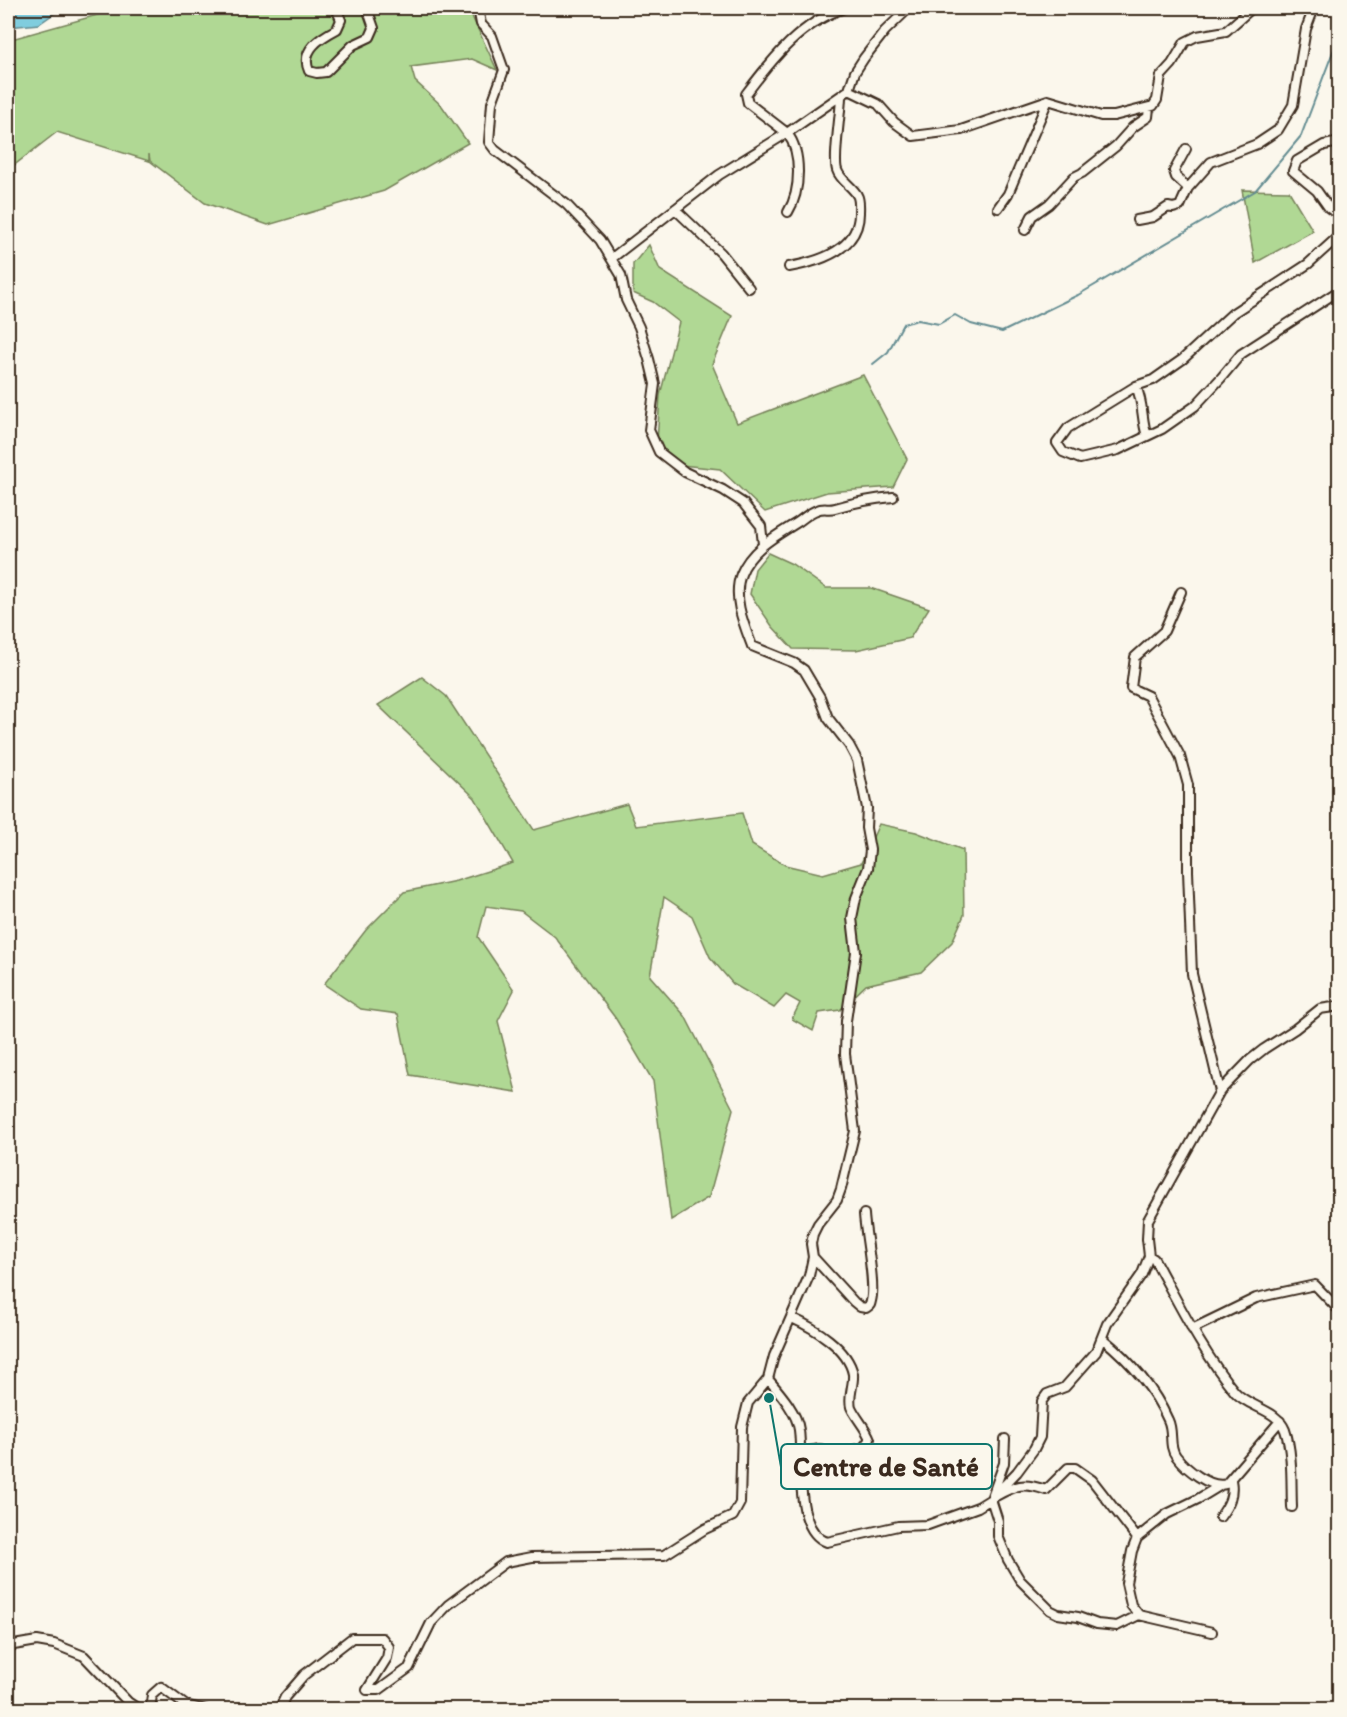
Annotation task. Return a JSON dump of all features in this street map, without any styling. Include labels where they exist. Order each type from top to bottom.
[{"type":"street","points":[[336,8],[340,20],[337,29],[323,37],[310,49],[306,63],[309,71],[326,72],[354,45],[370,37],[374,28],[367,8]]},
{"type":"street","points":[[478,8],[481,24],[492,36],[504,70],[492,103],[489,142],[495,150],[566,204],[600,240],[621,274],[627,300],[639,327],[649,359],[655,384],[649,429],[654,442],[664,458],[743,503],[761,526],[763,544]]},
{"type":"street","points":[[788,212],[795,194],[798,164],[796,148],[787,133],[748,103],[746,94],[784,46],[812,24],[844,8]]},
{"type":"street","points":[[612,258],[719,175],[787,133],[849,90],[855,72],[864,58],[885,31],[909,8]]},
{"type":"street","points":[[849,90],[878,104],[894,122],[913,136],[962,130],[1048,100],[1101,116],[1114,116],[1149,108],[1157,100],[1161,76],[1172,64],[1185,42],[1197,36],[1226,31],[1251,8]]},
{"type":"street","points":[[1137,220],[1153,217],[1168,207],[1180,206],[1188,188],[1215,159],[1257,144],[1278,130],[1293,105],[1306,29],[1314,8]]},
{"type":"street","points":[[789,267],[814,262],[836,252],[855,233],[859,221],[859,198],[840,175],[836,162],[841,96]]},
{"type":"street","points":[[998,208],[1008,194],[1048,100]]},
{"type":"street","points":[[1025,230],[1032,216],[1049,204],[1074,177],[1116,146],[1133,126],[1148,117],[1149,108]]},
{"type":"street","points":[[1340,142],[1324,146],[1297,161],[1293,171],[1317,191],[1329,208],[1340,216]]},
{"type":"street","points":[[1186,149],[1174,171],[1176,177],[1188,188]]},
{"type":"street","points":[[675,209],[721,253],[749,288]]},
{"type":"street","points":[[1340,236],[1308,264],[1233,313],[1183,359],[1153,380],[1136,386],[1068,428],[1057,443],[1064,452],[1080,459],[1118,450],[1161,429],[1195,406],[1241,354],[1340,290]]},
{"type":"street","points":[[1136,386],[1142,400],[1143,425],[1147,436]]},
{"type":"street","points":[[279,1710],[285,1696],[304,1675],[352,1638],[382,1638],[389,1647],[387,1658],[367,1690],[379,1689],[409,1668],[431,1623],[442,1611],[506,1562],[532,1557],[664,1554],[705,1529],[733,1516],[740,1503],[740,1452],[748,1403],[768,1379],[774,1356],[809,1276],[813,1257],[811,1244],[813,1234],[837,1200],[855,1131],[845,1054],[845,1030],[856,952],[852,918],[856,898],[868,868],[870,850],[866,828],[867,808],[857,760],[849,745],[828,718],[820,697],[804,670],[794,663],[752,646],[739,605],[739,587],[741,575],[749,560],[763,544],[818,509],[836,508],[861,500],[893,497]]},
{"type":"street","points":[[1181,592],[1164,631],[1135,657],[1131,688],[1148,696],[1180,756],[1188,785],[1192,974],[1220,1091]]},
{"type":"street","points":[[991,1499],[1017,1472],[1034,1449],[1040,1437],[1042,1401],[1047,1394],[1065,1387],[1096,1352],[1107,1324],[1142,1274],[1149,1256],[1148,1220],[1220,1091],[1250,1060],[1296,1029],[1320,1009],[1340,1006]]},
{"type":"street","points":[[813,1257],[854,1302],[860,1307],[866,1308],[870,1305],[872,1299],[864,1214]]},
{"type":"street","points":[[1149,1256],[1154,1259],[1192,1329],[1236,1393],[1246,1402],[1280,1421],[1285,1431],[1290,1464],[1292,1507]]},
{"type":"street","points":[[1192,1329],[1256,1298],[1315,1285],[1340,1311]]},
{"type":"street","points":[[792,1318],[827,1338],[849,1365],[853,1374],[850,1400],[852,1408],[870,1439],[863,1448],[834,1454],[820,1449],[799,1453]]},
{"type":"street","points":[[1102,1338],[1133,1366],[1158,1401],[1169,1422],[1172,1448],[1176,1456],[1203,1478],[1221,1485]]},
{"type":"street","points":[[768,1379],[799,1428],[799,1453],[806,1517],[819,1539],[827,1542],[898,1526],[928,1524],[978,1507],[1023,1484],[1046,1490],[1068,1468],[1075,1468],[1092,1480],[1137,1538]]},
{"type":"street","points":[[1212,1632],[1139,1615],[1131,1605],[1126,1583],[1132,1551],[1137,1538],[1167,1514],[1198,1500],[1231,1480],[1280,1421]]},
{"type":"street","points":[[1005,1439],[1004,1463],[991,1499],[998,1521],[998,1536],[1020,1580],[1050,1610],[1097,1624],[1117,1626],[1139,1615]]},
{"type":"street","points":[[1220,1517],[1230,1500],[1233,1488],[1231,1480]]},
{"type":"street","points":[[8,1646],[37,1641],[54,1644],[84,1656],[128,1702],[140,1710]]},
{"type":"street","points":[[150,1710],[152,1695],[161,1687],[185,1705],[206,1710]]},
{"type":"green space","points":[[122,8],[468,8],[497,70],[472,59],[411,67],[415,81],[442,106],[468,143],[384,191],[268,225],[205,203],[150,161],[149,154],[149,161],[57,132],[13,166],[8,157],[8,40]]},
{"type":"green space","points":[[1242,190],[1289,191],[1313,231],[1255,263]]},
{"type":"green space","points":[[649,245],[660,270],[732,316],[712,364],[737,423],[863,375],[907,459],[893,487],[827,492],[765,512],[720,469],[681,465],[657,443],[660,395],[679,322],[653,302],[633,293],[633,264]]},
{"type":"green space","points":[[768,553],[792,564],[826,588],[871,588],[929,608],[910,638],[856,650],[793,649],[772,626],[750,594],[755,569]]},
{"type":"green space","points":[[422,677],[446,696],[534,830],[627,804],[636,826],[742,813],[752,845],[785,865],[823,874],[861,863],[879,824],[916,832],[963,850],[964,915],[952,942],[921,972],[866,985],[840,1010],[819,1013],[813,1031],[792,1019],[800,1003],[786,995],[774,1008],[733,984],[710,957],[692,916],[664,897],[650,976],[685,1016],[733,1109],[709,1197],[671,1220],[653,1081],[616,1019],[555,937],[521,911],[486,906],[478,937],[514,990],[498,1021],[516,1092],[410,1075],[398,1014],[361,1009],[324,984],[366,930],[404,892],[456,881],[513,863],[475,798],[378,705]]},
{"type":"water","points":[[8,8],[67,8],[39,24],[8,27]]},
{"type":"waterway","points":[[873,364],[888,352],[903,324],[918,320],[939,324],[955,315],[971,324],[1002,332],[1078,295],[1255,191],[1301,136],[1340,33]]},
{"type":"place","name":"Centre de Santé","points":[[769,1398]]}]
